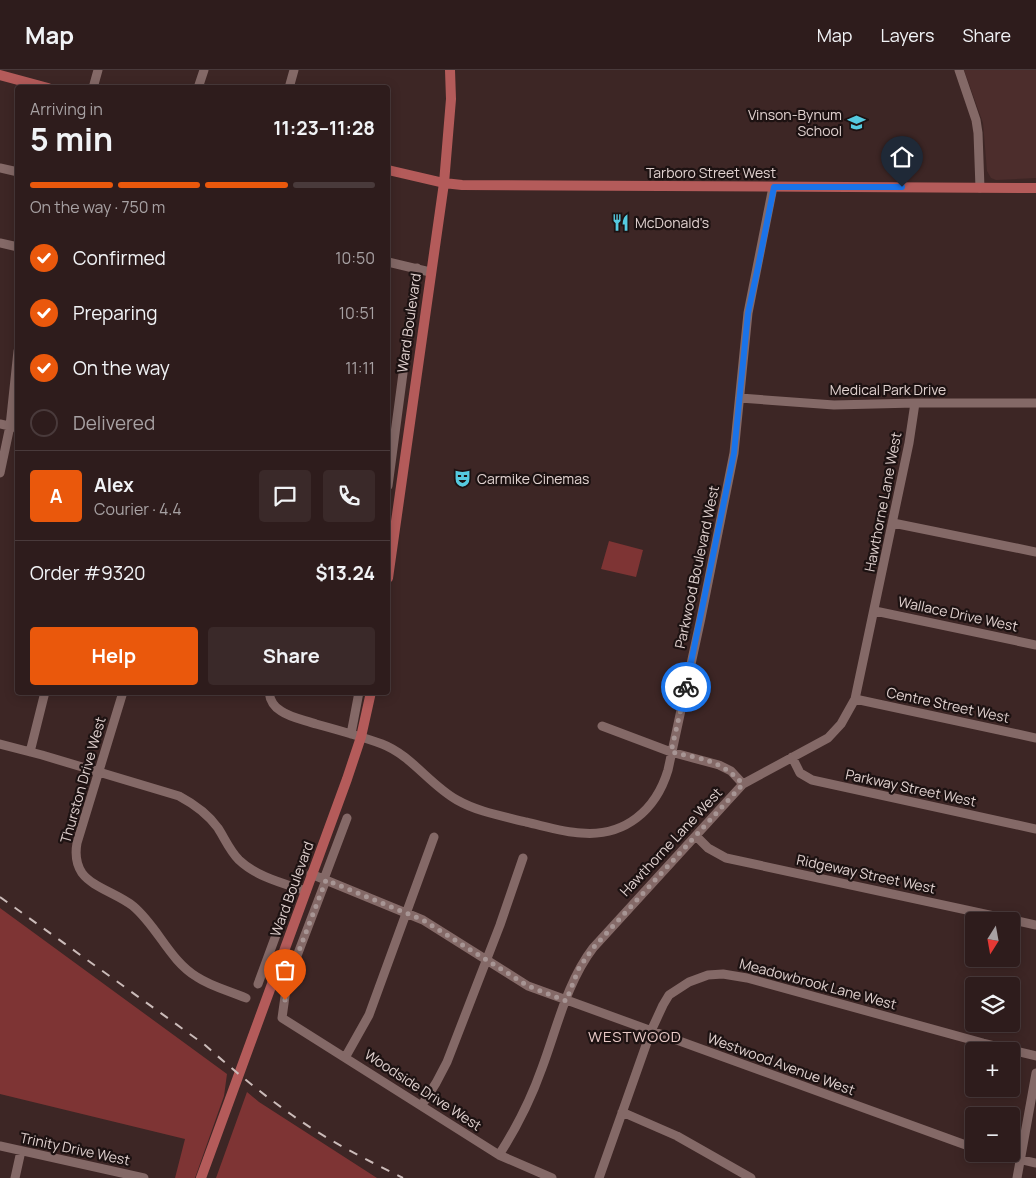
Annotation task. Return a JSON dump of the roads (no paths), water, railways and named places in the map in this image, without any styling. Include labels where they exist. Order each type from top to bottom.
[{"type":"main road","name":"Ward Boulevard","points":[[390,563],[444,183],[450,99],[450,70]]},
{"type":"main road","points":[[0,75],[37,85]]},
{"type":"main road","name":"Tarboro Street West","points":[[390,170],[444,183],[462,185],[1036,188]]},
{"type":"main road","name":"Ward Boulevard","points":[[201,1178],[361,737],[370,695]]},
{"type":"street","points":[[94,85],[98,70]]},
{"type":"street","points":[[199,85],[204,70]]},
{"type":"street","points":[[290,85],[294,70]]},
{"type":"street","points":[[959,70],[976,120],[980,188]]},
{"type":"street","points":[[0,168],[15,171]]},
{"type":"street","name":"Parkwood Boulevard West","points":[[270,695],[272,702],[285,714],[361,737],[394,750],[450,796],[462,803],[489,813],[583,834],[595,834],[616,829],[645,812],[660,791],[668,770],[725,501],[734,453],[748,313],[774,187]]},
{"type":"street","points":[[0,243],[15,246]]},
{"type":"street","points":[[390,262],[430,272]]},
{"type":"street","points":[[390,471],[417,268]]},
{"type":"street","name":"Medical Park Drive","points":[[740,398],[834,404],[1036,404]]},
{"type":"street","name":"Hawthorne Lane West","points":[[499,1155],[515,1130],[536,1086],[579,968],[593,948],[743,784],[828,738],[841,724],[855,699],[875,611],[909,443],[915,403]]},
{"type":"street","points":[[0,472],[14,427],[15,408]]},
{"type":"street","points":[[0,424],[14,427]]},
{"type":"street","points":[[893,522],[1036,552]]},
{"type":"street","name":"Wallace Drive West","points":[[875,611],[1036,645]]},
{"type":"street","points":[[30,752],[44,695]]},
{"type":"street","name":"Thurston Drive West","points":[[122,695],[77,843],[76,858],[82,872],[92,882],[121,897],[140,912],[173,955],[188,970],[208,983],[246,998]]},
{"type":"street","points":[[350,734],[358,695]]},
{"type":"street","name":"Centre Street West","points":[[855,699],[1036,738]]},
{"type":"street","points":[[602,726],[671,752],[720,765],[731,771],[743,784]]},
{"type":"street","points":[[0,744],[179,796],[192,803],[212,821],[233,853],[247,866],[260,875],[306,891]]},
{"type":"street","name":"Parkway Street West","points":[[792,757],[800,772],[812,780],[1036,829]]},
{"type":"street","points":[[325,879],[347,818]]},
{"type":"street","name":"Ridgeway Street West","points":[[696,836],[708,848],[726,858],[1036,925]]},
{"type":"street","points":[[346,1056],[369,1015],[434,837]]},
{"type":"street","points":[[422,1105],[447,1062],[500,925],[523,858]]},
{"type":"street","name":"Westwood Avenue West","points":[[311,874],[423,920],[528,986],[965,1145]]},
{"type":"street","name":"Woodside Drive West","points":[[325,879],[287,982],[282,1018],[346,1056],[499,1155],[552,1178]]},
{"type":"street","points":[[258,984],[283,916]]},
{"type":"street","points":[[274,941],[286,945]]},
{"type":"street","name":"Meadowbrook Lane West","points":[[599,1178],[651,1031],[663,1004],[669,995],[689,982],[701,977],[723,974],[747,978],[1036,1056]]},
{"type":"street","points":[[1036,1073],[1020,1160],[1036,1163]]},
{"type":"street","points":[[622,1112],[677,1136],[751,1178]]},
{"type":"street","name":"Trinity Drive West","points":[[0,1146],[144,1178]]},
{"type":"street","points":[[15,1178],[21,1151]]},
{"type":"street","points":[[1017,1178],[1020,1162]]},
{"type":"railway","points":[[0,897],[205,1045],[248,1082],[292,1115],[332,1141],[403,1178]]},
{"type":"place","name":"Vinson-Bynum School","points":[[856,123]]},
{"type":"place","name":"McDonald's","points":[[621,223]]},
{"type":"place","name":"Carmike Cinemas","points":[[463,479]]},
{"type":"district","name":"WESTWOOD","points":[[635,1037]]}]
